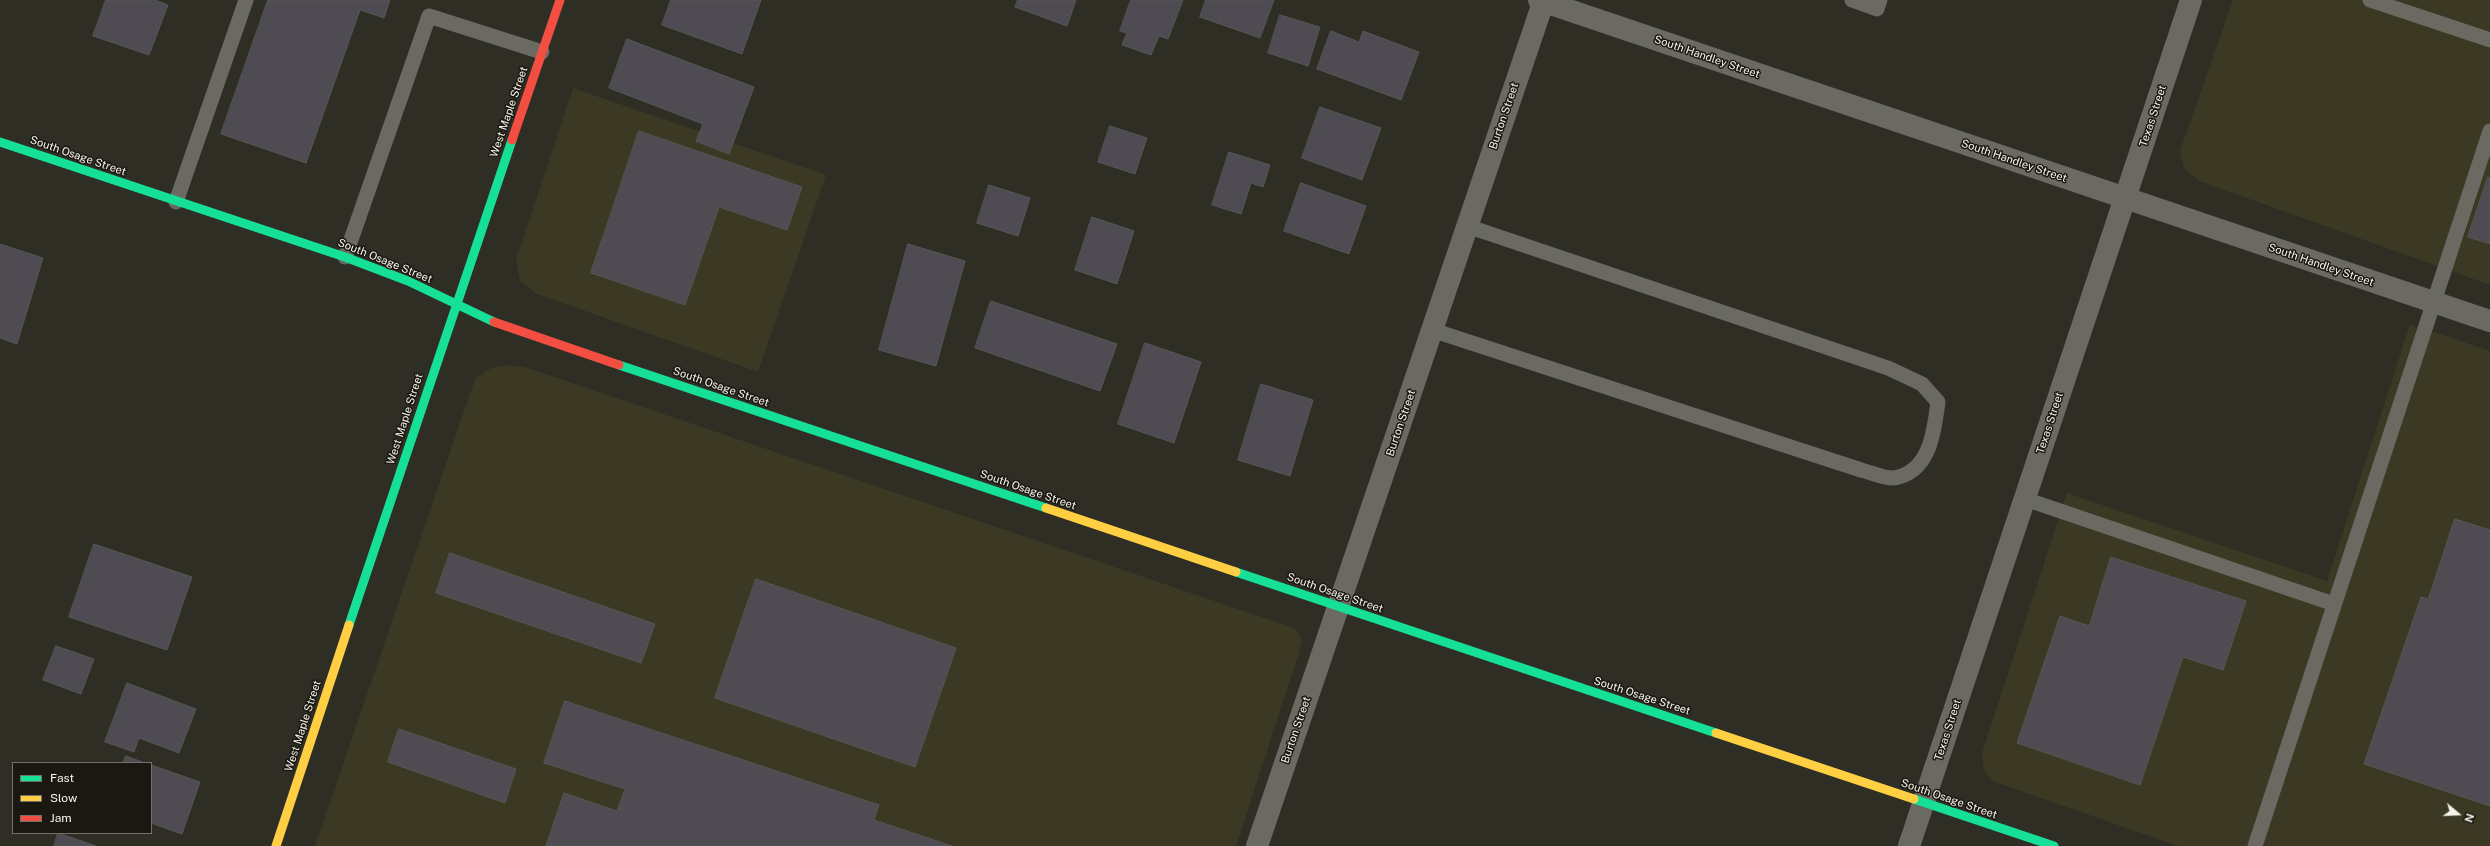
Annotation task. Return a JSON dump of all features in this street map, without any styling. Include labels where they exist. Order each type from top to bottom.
[{"type":"street","name":"West Maple Street","points":[[276,846],[455,304],[560,0]]},
{"type":"street","name":"South Handley Street","points":[[1542,0],[2125,199],[2490,321]]},
{"type":"street","name":"Burton Street","points":[[1257,846],[1542,0]]},
{"type":"street","name":"Texas Street","points":[[1909,846],[2191,0]]},
{"type":"street","name":"South Osage Street","points":[[0,142],[176,202],[345,257],[408,281],[495,324],[2054,846]]},
{"type":"lane","points":[[176,202],[246,0]]},
{"type":"lane","points":[[1852,0],[1877,9],[1880,0]]},
{"type":"lane","points":[[2370,0],[2490,40]]},
{"type":"lane","points":[[345,257],[429,16],[542,52]]},
{"type":"lane","points":[[2255,846],[2432,302],[2490,131]]},
{"type":"lane","points":[[1432,330],[1854,468],[1893,478],[1918,467],[1934,437],[1938,402],[1922,384],[1908,377],[1880,366],[1467,226]]},
{"type":"lane","points":[[2025,499],[2334,604]]},
{"type":"shaded area","points":[[2233,0],[2490,0],[2490,285],[2199,181],[2184,169],[2180,151]]},
{"type":"shaded area","points":[[573,88],[826,175],[758,372],[537,294],[520,281],[516,260]]},
{"type":"shaded area","points":[[2410,324],[2490,351],[2490,846],[2178,846],[1995,782],[1984,771],[1982,753],[2067,493],[2327,581]]},
{"type":"shaded area","points":[[506,365],[525,367],[1294,628],[1302,639],[1298,656],[1236,846],[315,846],[475,379],[491,368]]},
{"type":"building","points":[[106,0],[155,0],[168,5],[149,55],[93,36]]},
{"type":"building","points":[[268,0],[390,0],[384,18],[360,10],[306,163],[221,134]]},
{"type":"building","points":[[671,0],[761,0],[742,54],[662,25]]},
{"type":"building","points":[[1018,0],[1076,0],[1067,26],[1015,7]]},
{"type":"building","points":[[1131,0],[1183,0],[1168,39],[1159,36],[1151,55],[1122,45],[1127,33],[1120,31]]},
{"type":"building","points":[[1206,0],[1274,0],[1260,38],[1200,17]]},
{"type":"building","points":[[1280,15],[1320,27],[1308,66],[1268,53]]},
{"type":"building","points":[[1331,31],[1359,42],[1363,31],[1419,52],[1401,100],[1317,69]]},
{"type":"building","points":[[627,39],[754,87],[729,154],[696,141],[703,124],[609,88]]},
{"type":"building","points":[[1320,107],[1381,128],[1362,180],[1302,158]]},
{"type":"building","points":[[1110,126],[1147,138],[1135,174],[1098,162]]},
{"type":"building","points":[[639,131],[802,187],[787,230],[719,207],[685,305],[591,273]]},
{"type":"building","points":[[1229,152],[1270,165],[1263,187],[1251,183],[1241,214],[1212,205]]},
{"type":"building","points":[[2488,177],[2490,178],[2490,244],[2468,237]]},
{"type":"building","points":[[1301,183],[1366,206],[1349,254],[1284,231]]},
{"type":"building","points":[[989,185],[1030,198],[1018,236],[977,223]]},
{"type":"building","points":[[1092,217],[1134,231],[1117,284],[1075,270]]},
{"type":"building","points":[[0,244],[43,258],[17,344],[0,338]]},
{"type":"building","points":[[908,244],[965,261],[936,366],[879,350]]},
{"type":"building","points":[[991,301],[1117,344],[1100,391],[975,348]]},
{"type":"building","points":[[1145,343],[1201,362],[1174,443],[1118,424]]},
{"type":"building","points":[[1261,384],[1313,400],[1290,476],[1238,460]]},
{"type":"building","points":[[2455,519],[2490,530],[2490,806],[2364,764],[2421,597],[2428,599]]},
{"type":"building","points":[[94,544],[192,577],[167,650],[69,617]]},
{"type":"building","points":[[450,553],[655,624],[641,663],[436,593]]},
{"type":"building","points":[[2111,557],[2246,601],[2223,670],[2183,657],[2140,785],[2017,743],[2060,616],[2089,626]]},
{"type":"building","points":[[756,579],[956,648],[915,767],[715,698]]},
{"type":"building","points":[[56,646],[94,659],[81,694],[43,680]]},
{"type":"building","points":[[127,683],[196,709],[179,753],[139,738],[134,752],[105,742]]},
{"type":"building","points":[[565,701],[879,805],[874,820],[952,846],[546,846],[564,793],[617,811],[625,789],[544,763]]},
{"type":"building","points":[[399,729],[516,769],[505,803],[388,762]]},
{"type":"building","points":[[126,756],[142,762],[123,762]]},
{"type":"building","points":[[152,765],[200,782],[182,834],[152,823]]},
{"type":"building","points":[[58,834],[61,834],[96,846],[54,846]]},
{"type":"traffic: fast","points":[[349,625],[512,140]]},
{"type":"traffic: fast","points":[[0,142],[345,257],[408,281],[494,322]]},
{"type":"traffic: fast","points":[[619,365],[1046,508]]},
{"type":"traffic: fast","points":[[1236,572],[1716,733]]},
{"type":"traffic: fast","points":[[1914,799],[2054,846]]},
{"type":"traffic: slow","points":[[1046,508],[1236,572]]},
{"type":"traffic: slow","points":[[276,846],[349,625]]},
{"type":"traffic: slow","points":[[1716,733],[1914,799]]},
{"type":"traffic: jam","points":[[512,140],[560,0]]},
{"type":"traffic: jam","points":[[494,322],[619,365]]}]
